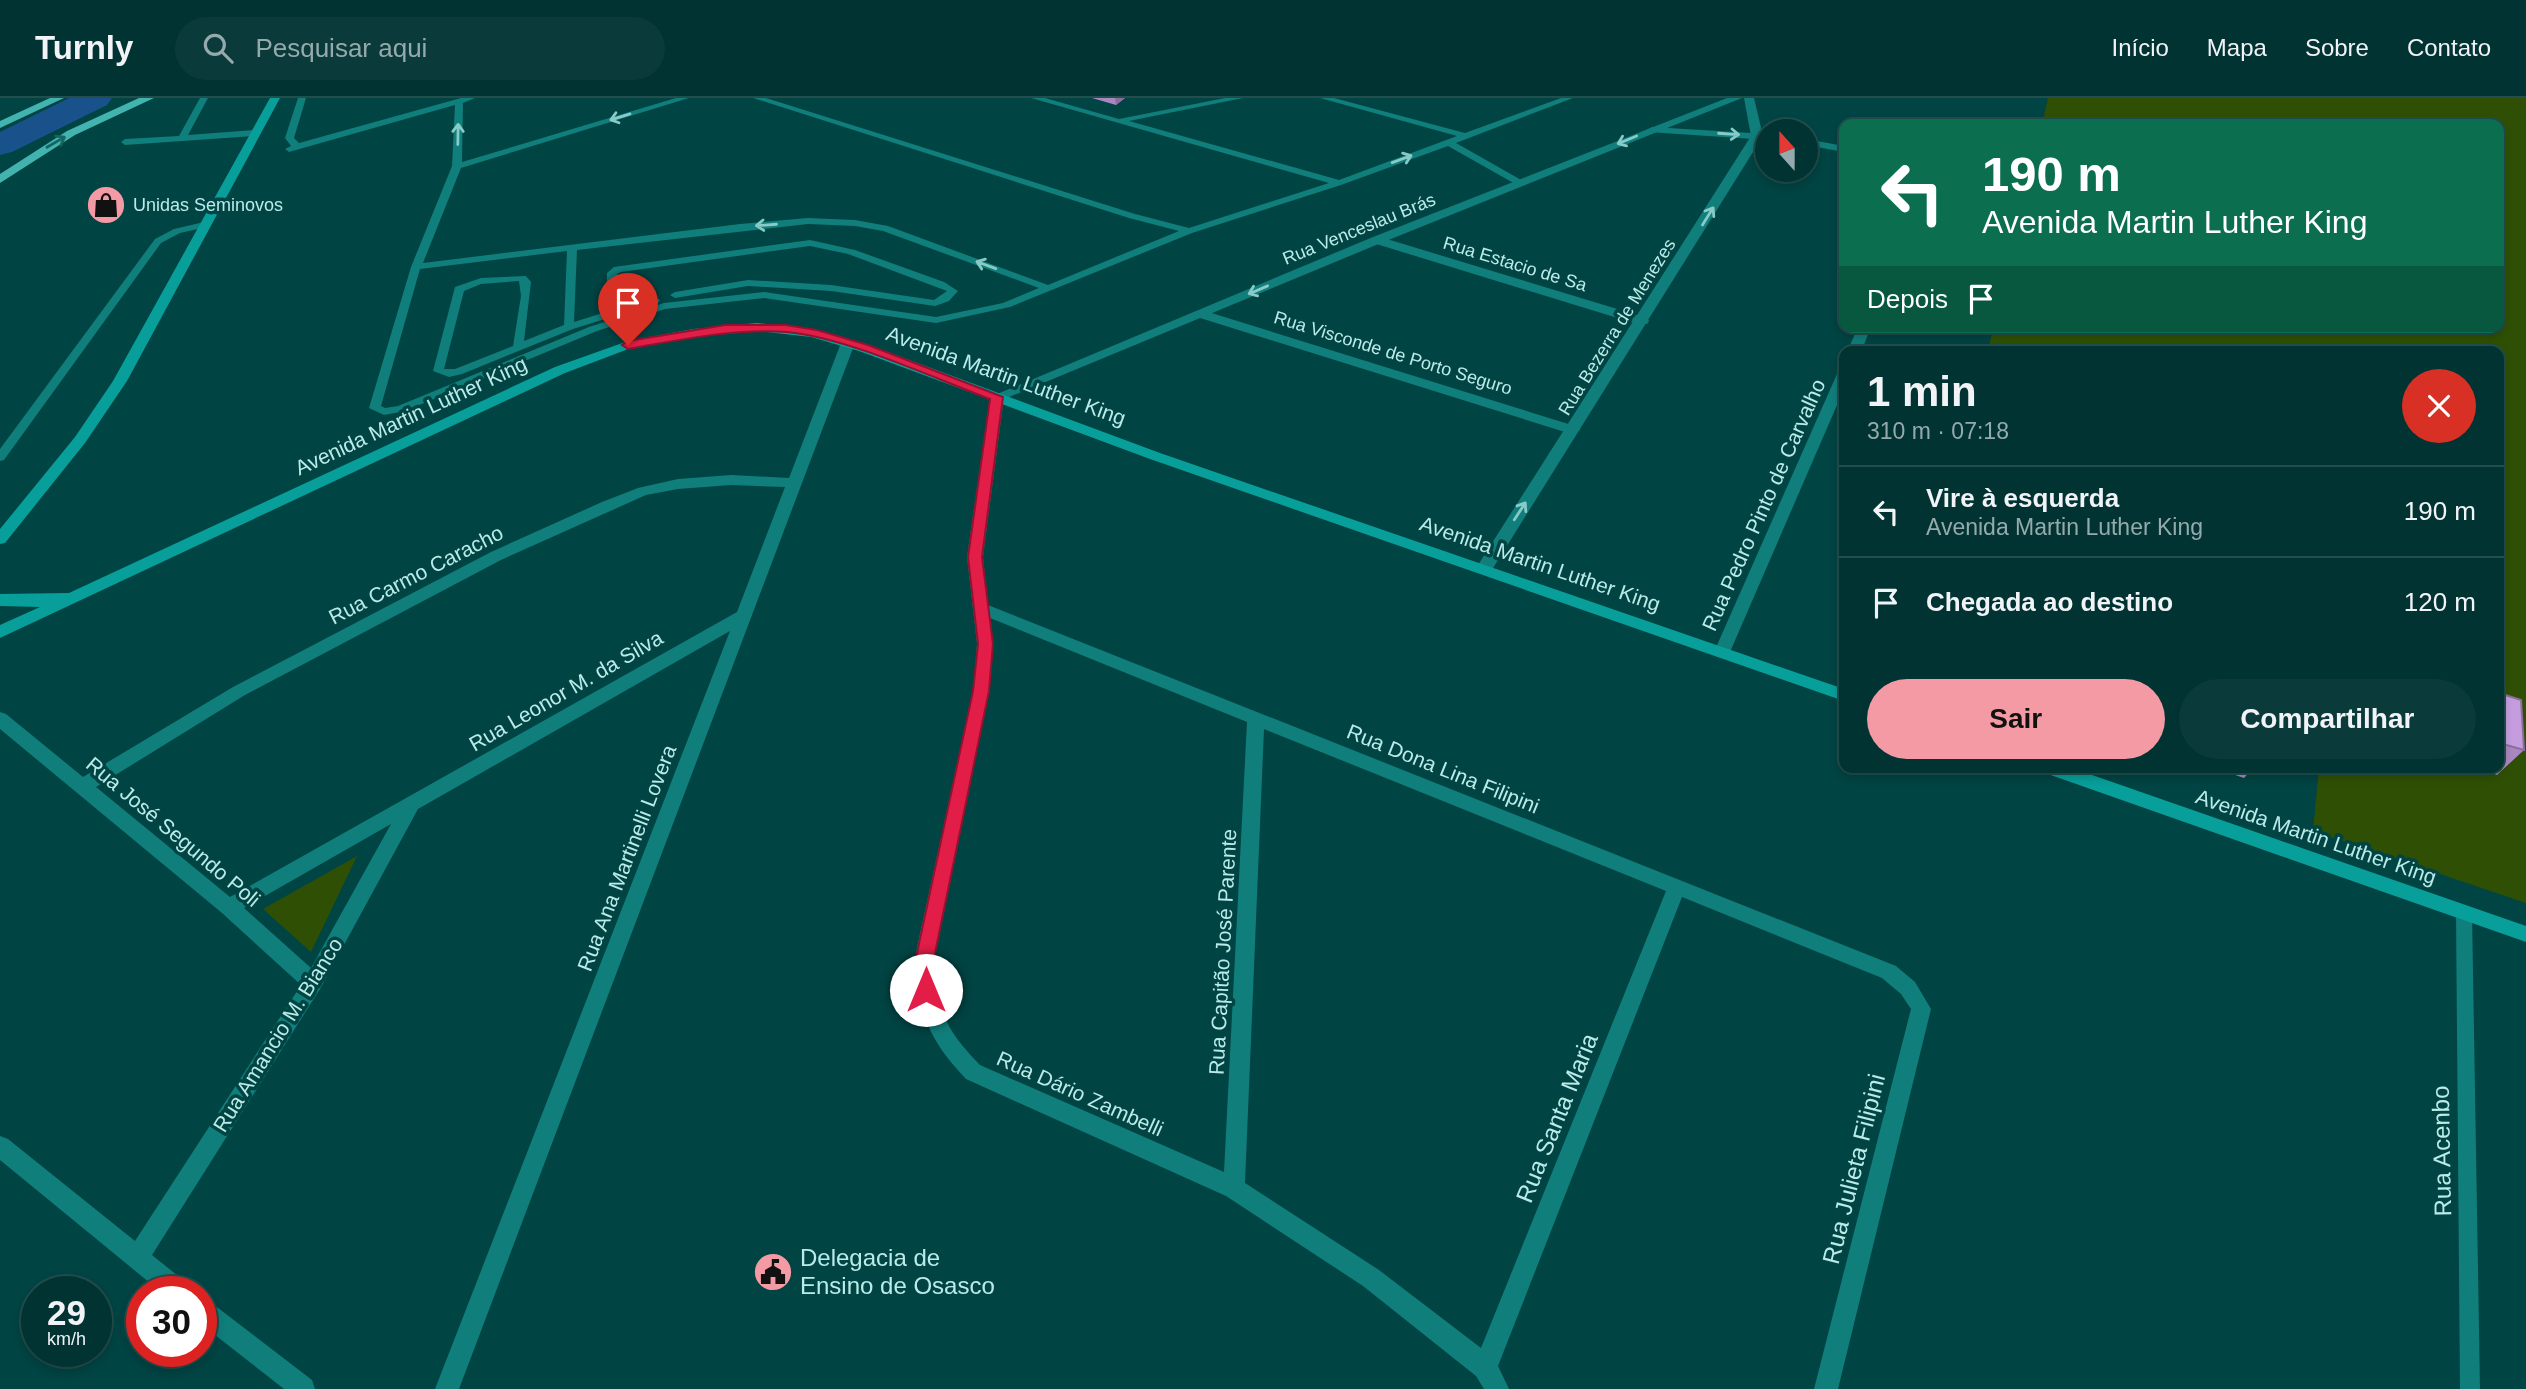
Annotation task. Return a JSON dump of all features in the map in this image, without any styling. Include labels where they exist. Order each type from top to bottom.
[{"type":"main road","points":[[0,125],[59,98]]},
{"type":"main road","points":[[0,180],[67,135],[149,98]]},
{"type":"main road","points":[[0,538],[80,440],[120,381],[270,101]]},
{"type":"main road","name":"Avenida Martin Luther King","points":[[0,632],[560,370],[628,345],[693,333],[757,327],[813,333],[848,343],[1155,456],[1839,693]]},
{"type":"main road","name":"Avenida Martin Luther King","points":[[0,600],[44,601],[84,595]]},
{"type":"main road","name":"Avenida Martin Luther King","points":[[2065,773],[2526,934]]},
{"type":"street","name":"Rua Venceslau Brás","points":[[997,397],[1377,240],[1737,98]]},
{"type":"street","points":[[1749,98],[1756,119]]},
{"type":"street","points":[[1653,130],[1755,137]]},
{"type":"street","points":[[1818,144],[1839,148]]},
{"type":"street","name":"Rua Bezerra de Menezes","points":[[1484,569],[1755,148]]},
{"type":"street","name":"Rua Estacio de Sa","points":[[1377,240],[1642,321]]},
{"type":"street","name":"Rua Visconde de Porto Seguro","points":[[1202,314],[1573,429]]},
{"type":"street","name":"Rua Ana Martinelli Lovera","points":[[447,1389],[848,343]]},
{"type":"street","name":"Rua Pedro Pinto de Carvalho","points":[[1722,652],[1839,385]]},
{"type":"street","name":"Rua Dário Zambelli","points":[[997,397],[975,557],[985,644],[981,691],[926,953],[926,990],[932,1020],[948,1048],[973,1072],[1234,1188],[1371,1278],[1485,1367],[1497,1389]]},
{"type":"street","name":"Rua Carmo Caracho","points":[[83,786],[239,691],[496,556],[607,505],[643,491],[678,484],[731,480],[795,483]]},
{"type":"street","name":"Rua Dona Lina Filipini","points":[[979,607],[1889,972]]},
{"type":"street","name":"Rua Leonor M. da Silva","points":[[229,907],[744,615]]},
{"type":"street","name":"Rua Capitão José Parente","points":[[1234,1188],[1256,718]]},
{"type":"street","name":"Rua José Segundo Poli","points":[[0,719],[229,907],[313,983]]},
{"type":"street","name":"Rua Amancio M. Bianco","points":[[137,1258],[313,983],[410,806]]},
{"type":"street","name":"Rua Santa Maria","points":[[1485,1367],[1677,887]]},
{"type":"street","name":"Rua Julieta Filipini","points":[[1826,1389],[1920,1009],[1911,991],[1889,972]]},
{"type":"street","points":[[0,1146],[160,1276]]},
{"type":"street","points":[[217,1322],[303,1389]]},
{"type":"lane","points":[[182,138],[204,98]]},
{"type":"lane","points":[[302,98],[289,138],[294,148],[471,98]]},
{"type":"lane","points":[[457,166],[685,98]]},
{"type":"lane","points":[[757,98],[1132,216],[1189,231]]},
{"type":"lane","points":[[1035,98],[1338,183]]},
{"type":"lane","points":[[1117,121],[1238,98]]},
{"type":"lane","points":[[1324,98],[1466,135]]},
{"type":"lane","points":[[459,102],[457,166],[416,267],[375,408],[384,412],[401,409],[482,377],[593,329],[664,306],[764,295],[936,320],[1006,306],[1189,231],[1338,183],[1562,99]]},
{"type":"lane","points":[[125,142],[254,133]]},
{"type":"lane","points":[[1448,142],[1520,183]]},
{"type":"lane","points":[[416,267],[808,221],[855,223],[885,228],[1050,289]]},
{"type":"lane","points":[[0,457],[158,241],[177,230],[204,225]]},
{"type":"lane","points":[[519,347],[526,282],[522,278],[508,278],[466,285],[459,289],[438,371],[449,374],[458,372],[569,327],[705,288],[748,283],[831,288],[880,293],[915,302],[934,303],[945,299],[953,291],[943,283],[919,278],[864,255],[831,245],[810,243],[618,269],[612,273],[611,313]]},
{"type":"lane","points":[[569,327],[572,248]]},
{"type":"lane","name":"Rua Acenbo","points":[[2464,912],[2470,1389]]},
{"type":"green space","points":[[2048,98],[2526,98],[2526,903],[2313,831],[2319,773],[2504,773],[2504,346],[1989,346],[1992,333],[2504,333],[2504,119],[2043,119]]},
{"type":"green space","points":[[357,856],[311,952],[263,909]]},
{"type":"building","points":[[2504,695],[2521,700],[2524,750],[2504,744]]},
{"type":"waterway","points":[[0,145],[95,98]]},
{"type":"place","name":"Unidas Seminovos","points":[[106,205]]},
{"type":"place","name":"Delegacia de Ensino de Osasco","points":[[773,1272]]},
{"type":"route","points":[[628,345],[725,329],[786,329],[813,333],[864,348],[997,397],[975,557],[985,644],[981,691],[926,953],[926,990]]}]
